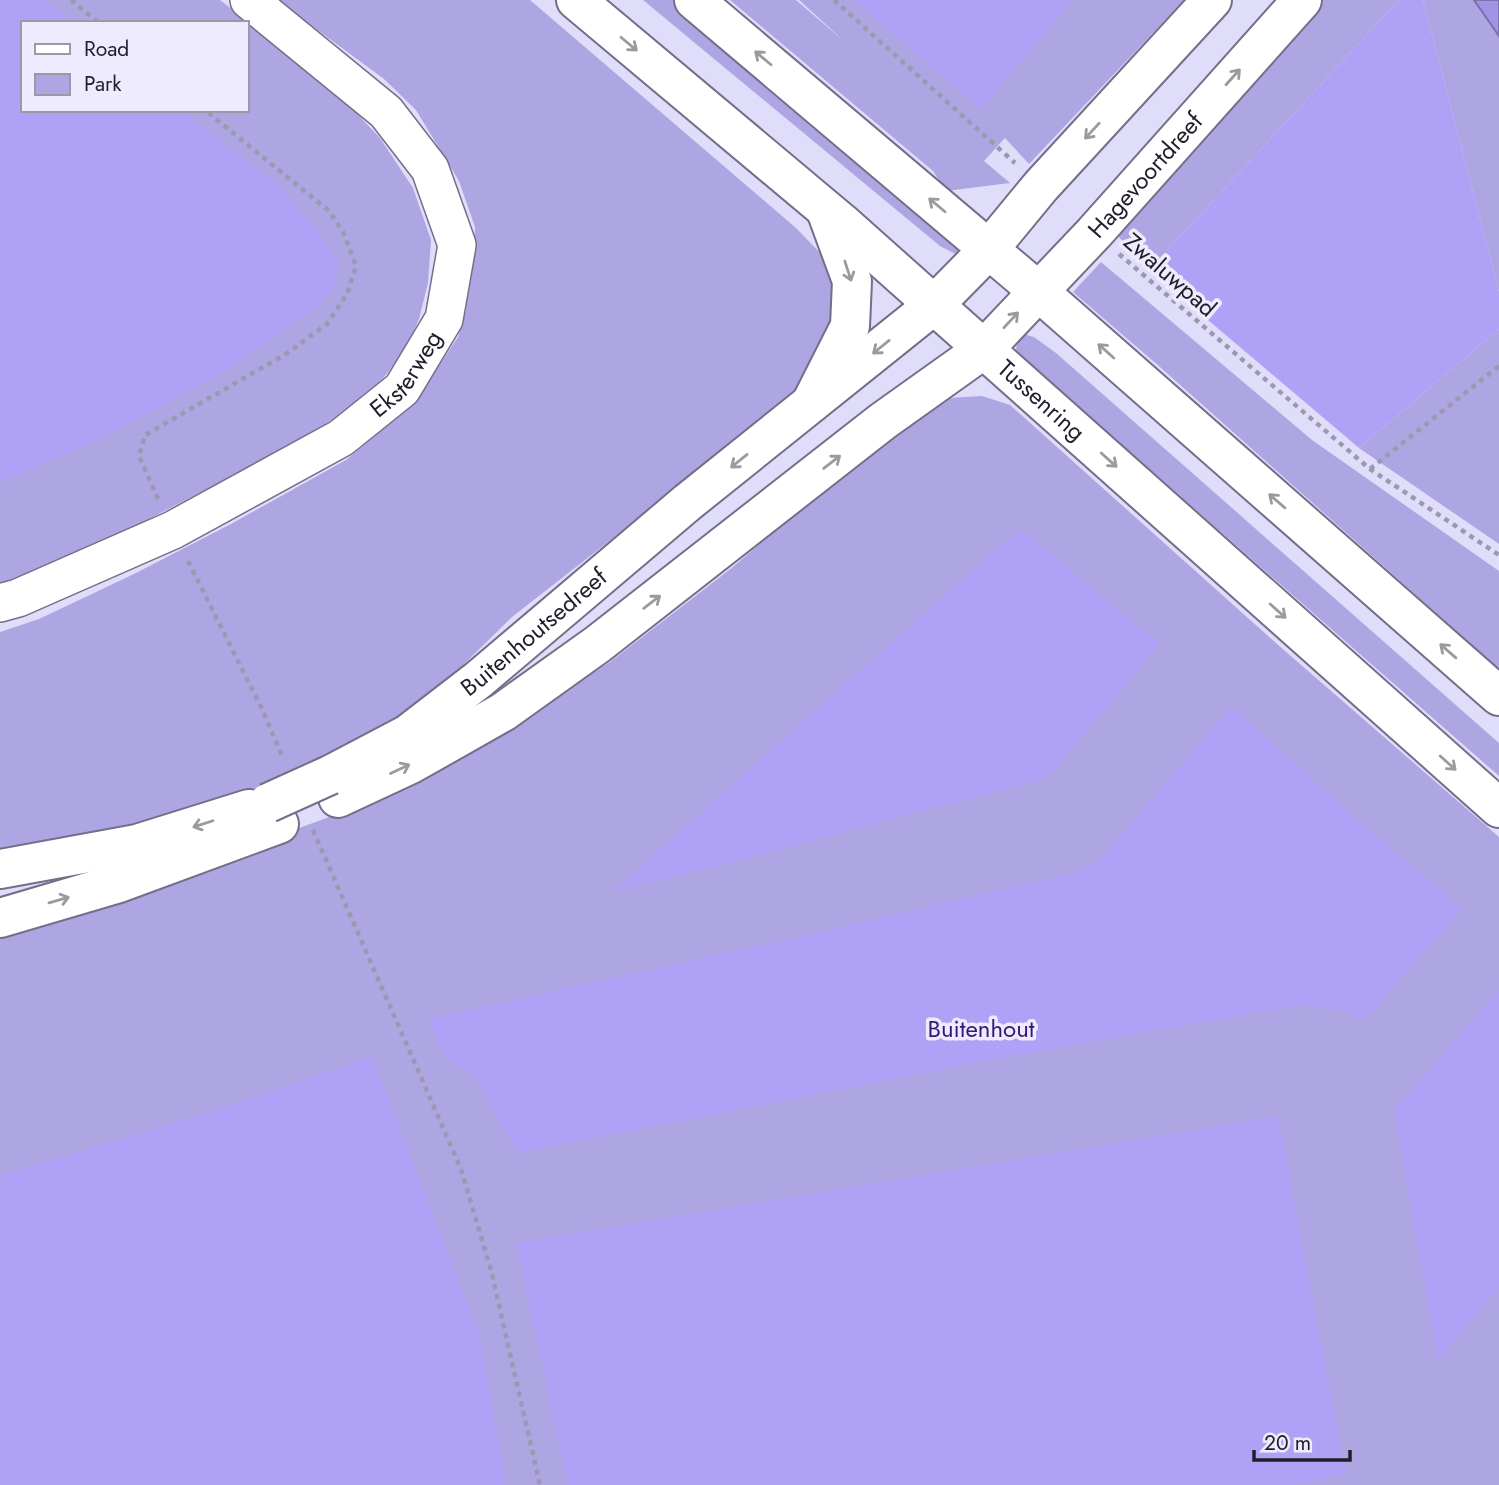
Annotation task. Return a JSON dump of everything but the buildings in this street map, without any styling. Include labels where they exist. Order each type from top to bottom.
[{"type":"main road","name":"Tussenring","points":[[576,0],[824,207],[935,304],[1499,808]]},
{"type":"main road","points":[[694,0],[1038,291],[1499,696]]},
{"type":"main road","points":[[989,249],[1041,186],[1212,0]]},
{"type":"main road","name":"Hagevoortdreef","points":[[984,349],[1094,233],[1302,0]]},
{"type":"main road","points":[[811,403],[850,326],[852,281],[824,207]]},
{"type":"main road","name":"Buitenhoutsedreef","points":[[334,787],[468,687],[688,502],[935,304],[989,249]]},
{"type":"main road","name":"Buitenhoutsedreef","points":[[0,918],[119,883],[334,787],[411,764],[503,712],[598,644],[884,421],[984,349]]},
{"type":"main road","name":"Buitenhoutsedreef","points":[[0,869],[137,844],[273,813]]},
{"type":"street","name":"Eksterweg","points":[[0,603],[18,598],[173,530],[341,438],[402,388],[444,319],[457,245],[430,169],[386,112],[249,0]]},
{"type":"path","points":[[71,0],[97,21]]},
{"type":"path","points":[[834,0],[1041,186]]},
{"type":"path","points":[[207,112],[328,211],[343,232],[356,266],[347,294],[327,324],[286,354],[145,435],[139,456],[261,708]]},
{"type":"path","name":"Zwaluwpad","points":[[1094,233],[1370,469],[1499,555]]},
{"type":"path","points":[[1370,469],[1499,366]]},
{"type":"path","points":[[332,873],[461,1169],[491,1270],[540,1485]]},
{"type":"green space","points":[[0,0],[220,0],[248,21],[21,21],[21,112],[248,112],[248,21],[325,80],[380,138],[413,188],[431,240],[428,283],[419,319],[405,351],[368,397],[236,474],[56,567],[0,587]]},
{"type":"green space","points":[[0,0],[46,0],[71,21],[21,21],[21,112],[183,112],[276,184],[318,230],[339,263],[332,292],[312,310],[219,375],[96,441],[0,482]]},
{"type":"green space","points":[[277,0],[530,0],[796,228],[827,260],[839,295],[838,327],[800,392],[512,617],[408,719],[281,789],[0,862],[0,632],[39,619],[134,574],[346,460],[414,403],[458,337],[465,314],[474,261],[475,227],[459,181],[416,110],[384,79]]},
{"type":"green space","points":[[643,0],[683,0],[966,245],[965,259],[940,246]]},
{"type":"green space","points":[[730,0],[796,0],[845,42],[799,0],[1184,0],[1029,164],[1005,138],[984,161],[1010,183],[946,191],[933,171]]},
{"type":"green space","points":[[854,0],[1072,0],[981,109]]},
{"type":"green space","points":[[1323,0],[1399,0],[1149,270],[1118,236]]},
{"type":"green space","points":[[1399,0],[1423,0],[1499,292],[1499,329],[1359,448],[1149,270]]},
{"type":"green space","points":[[1423,0],[1499,0],[1499,292]]},
{"type":"green space","points":[[1101,262],[1312,440],[1499,571],[1499,669],[1073,292]]},
{"type":"green space","points":[[1499,329],[1499,544],[1359,448]]},
{"type":"green space","points":[[1023,334],[1034,337],[1056,353],[1499,743],[1499,776],[1027,362],[1016,350],[1018,338]]},
{"type":"green space","name":"Buitenhout","points":[[982,396],[1010,405],[1277,644],[1499,837],[1499,1485],[0,1485],[0,936],[335,815],[530,713],[610,662],[733,567],[858,458],[948,398]]},
{"type":"green space","points":[[1025,532],[1159,644],[1047,778],[698,871],[614,890],[991,554],[1016,533]]},
{"type":"green space","points":[[1231,706],[1462,909],[1364,1020],[1348,1012],[1302,1005],[1054,1048],[517,1153],[476,1078],[445,1057],[428,1019],[821,932],[1080,871],[1101,858]]},
{"type":"green space","points":[[1499,990],[1499,1288],[1438,1360],[1394,1111]]},
{"type":"green space","points":[[372,1056],[480,1337],[506,1485],[0,1485],[0,1176],[238,1103]]},
{"type":"green space","points":[[1278,1116],[1346,1475],[1292,1485],[568,1485],[516,1243]]},
{"type":"shaded area","points":[[1474,0],[1499,0],[1499,36]]}]
